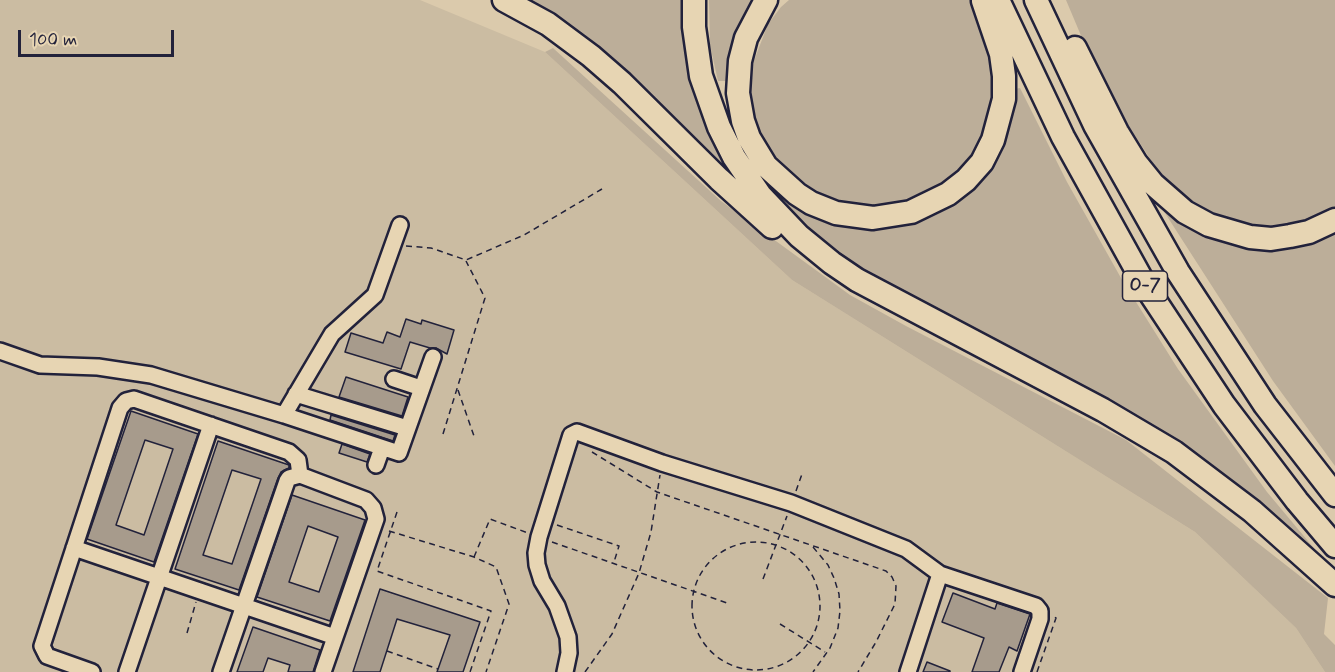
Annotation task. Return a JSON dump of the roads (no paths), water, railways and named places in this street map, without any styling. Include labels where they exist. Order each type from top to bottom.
[{"type":"highway","points":[[504,0],[548,24],[591,56],[631,91],[760,217],[850,286],[897,314],[939,335],[1103,410]]},
{"type":"highway","points":[[694,0],[695,36],[701,76],[719,127],[747,177],[786,224],[832,263],[857,280],[1103,410],[1174,452],[1278,533],[1335,585]]},
{"type":"highway","points":[[766,0],[746,38],[740,61],[738,93],[749,138],[766,166],[797,194],[811,203],[836,213],[873,218],[911,212],[948,194],[966,180],[982,162],[993,140],[1004,99],[1004,76],[996,38],[982,0]]},
{"type":"highway","name":"O-7","points":[[998,0],[1079,168],[1146,287],[1231,414],[1335,546]]},
{"type":"highway","name":"O-7","points":[[1036,0],[1095,125],[1178,272],[1265,405],[1335,495]]},
{"type":"highway","points":[[1053,0],[1103,105],[1136,163],[1153,184],[1185,212],[1209,225],[1231,233],[1260,238],[1309,232],[1335,220]]},
{"type":"lane","points":[[284,415],[332,334],[375,295],[400,225]]},
{"type":"lane","points":[[0,351],[40,365],[98,367],[151,375],[399,453],[433,357]]},
{"type":"lane","points":[[394,379],[421,388]]},
{"type":"lane","points":[[296,394],[407,428]]},
{"type":"lane","points":[[92,672],[47,656],[42,650],[120,408],[126,401],[139,400],[293,454],[300,465],[300,475]]},
{"type":"lane","points":[[127,672],[211,425]]},
{"type":"lane","points":[[566,672],[568,637],[563,619],[542,581],[537,565],[537,553],[544,520],[573,433],[577,432],[662,463],[791,503],[906,549],[940,574],[1038,608],[1040,619],[1022,672]]},
{"type":"lane","points":[[376,465],[382,448]]},
{"type":"lane","points":[[221,672],[287,481],[289,478],[300,475],[366,500],[375,513],[376,519],[323,672]]},
{"type":"lane","points":[[74,548],[335,637]]},
{"type":"lane","points":[[908,672],[940,574]]}]
